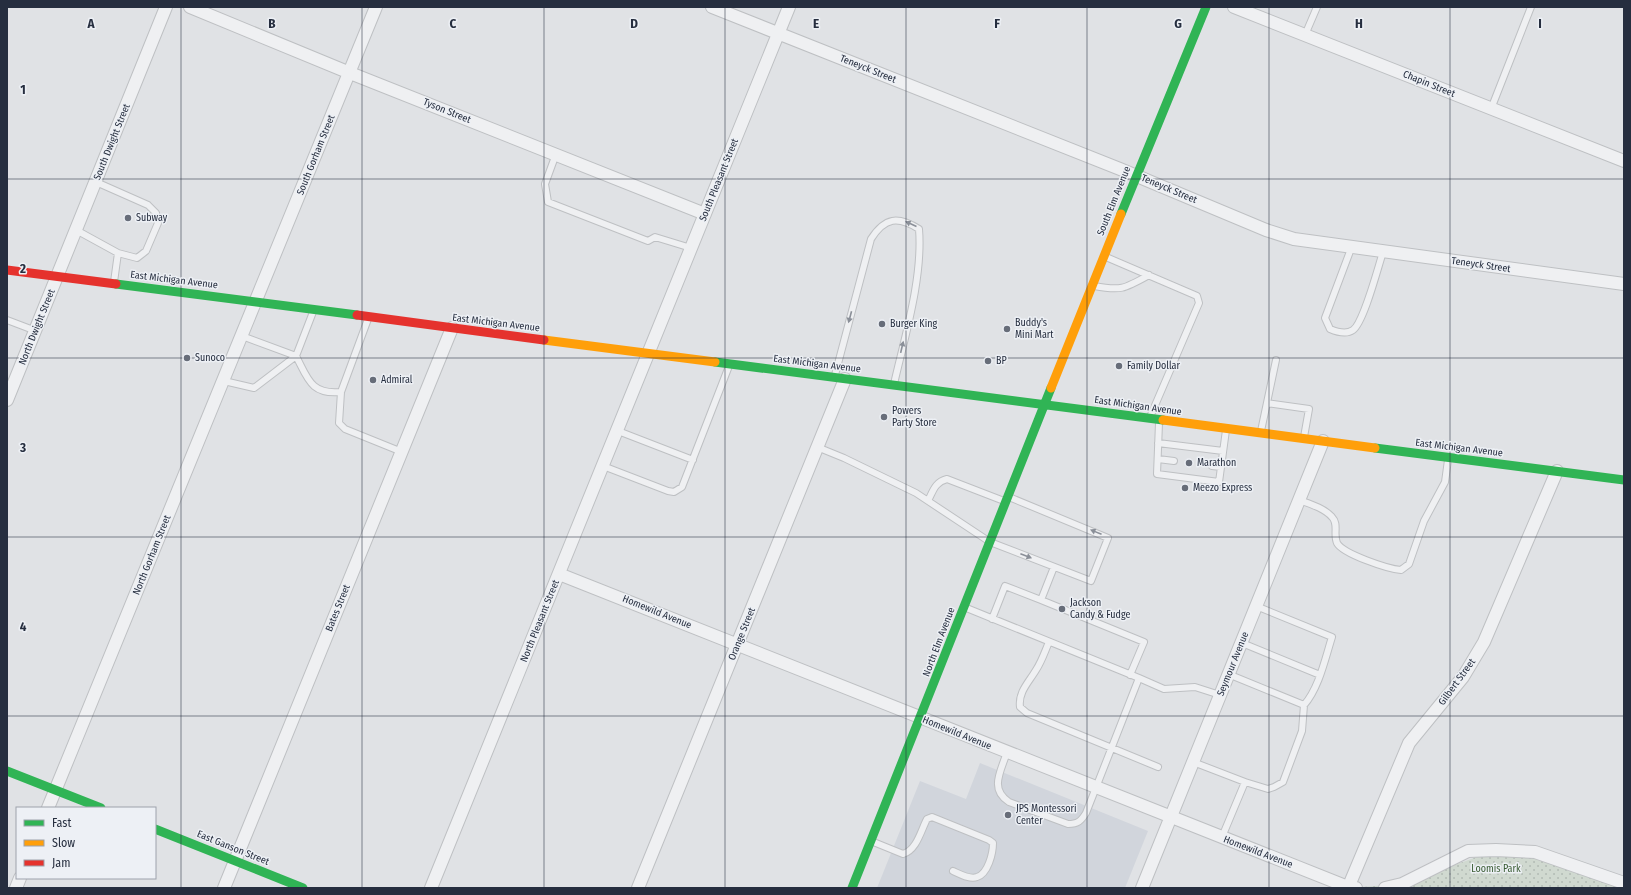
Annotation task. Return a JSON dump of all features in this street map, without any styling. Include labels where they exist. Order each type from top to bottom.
[{"type":"main road","name":"South Elm Avenue","points":[[1044,404],[1206,7]]},
{"type":"main road","name":"East Michigan Avenue","points":[[7,270],[1624,480]]},
{"type":"main road","name":"North Elm Avenue","points":[[852,888],[921,718],[1044,404]]},
{"type":"main road","points":[[7,771],[98,807]]},
{"type":"main road","name":"East Ganson Street","points":[[156,829],[303,888]]},
{"type":"street","name":"South Dwight Street","points":[[57,276],[166,7]]},
{"type":"street","name":"Tyson Street","points":[[190,7],[350,73],[705,214]]},
{"type":"street","name":"South Gorham Street","points":[[256,302],[376,7]]},
{"type":"street","name":"Teneyck Street","points":[[712,7],[1136,176],[1266,230],[1294,239],[1624,284]]},
{"type":"street","name":"South Pleasant Street","points":[[649,354],[789,7]]},
{"type":"street","name":"Chapin Street","points":[[1234,7],[1624,161]]},
{"type":"street","name":"North Dwight Street","points":[[7,400],[57,276]]},
{"type":"street","name":"North Gorham Street","points":[[48,807],[256,302]]},
{"type":"street","name":"Bates Street","points":[[224,888],[452,328]]},
{"type":"street","name":"North Pleasant Street","points":[[431,888],[649,354]]},
{"type":"street","name":"Orange Street","points":[[638,888],[817,447],[840,378]]},
{"type":"street","name":"Seymour Avenue","points":[[1142,888],[1323,441]]},
{"type":"street","name":"Gilbert Street","points":[[1351,888],[1409,743],[1463,677],[1484,642],[1557,471]]},
{"type":"street","name":"Homewild Avenue","points":[[559,574],[1351,888]]},
{"type":"street","points":[[1385,888],[1402,884],[1468,851],[1496,850],[1535,852],[1624,883]]},
{"type":"lane","points":[[1305,36],[1317,7]]},
{"type":"lane","points":[[1491,109],[1531,7]]},
{"type":"lane","points":[[556,154],[545,184],[548,202],[648,240],[655,237],[691,248]]},
{"type":"lane","points":[[76,230],[118,253],[137,258],[146,251],[158,223],[156,213],[148,205],[96,182]]},
{"type":"lane","points":[[840,378],[871,239],[879,226],[890,220],[908,222],[919,229],[921,249],[910,315],[894,385]]},
{"type":"lane","points":[[1352,246],[1326,318],[1330,329],[1343,333],[1353,330],[1361,320],[1383,252]]},
{"type":"lane","points":[[114,284],[118,253]]},
{"type":"lane","points":[[1104,256],[1197,296],[1199,303],[1149,418]]},
{"type":"lane","points":[[1092,285],[1115,290],[1126,288],[1148,275]]},
{"type":"lane","points":[[224,381],[254,388],[296,356],[314,310]]},
{"type":"lane","points":[[368,317],[341,392],[339,423],[345,429],[402,452]]},
{"type":"lane","points":[[7,320],[36,331]]},
{"type":"lane","points":[[242,336],[296,356],[311,385],[329,393],[341,392]]},
{"type":"lane","points":[[1260,433],[1276,360]]},
{"type":"lane","points":[[603,466],[668,492],[674,492],[682,487],[730,364]]},
{"type":"lane","points":[[1267,403],[1309,409],[1304,439]]},
{"type":"lane","points":[[1159,420],[1157,474],[1219,482],[1226,428]]},
{"type":"lane","points":[[618,431],[692,460]]},
{"type":"lane","points":[[1158,443],[1223,451]]},
{"type":"lane","points":[[817,447],[844,458],[928,501],[990,542],[1091,581],[1108,538],[1007,499],[946,479],[940,481],[928,501]]},
{"type":"lane","points":[[1299,500],[1325,511],[1333,517],[1336,526],[1335,534],[1337,542],[1342,548],[1385,566],[1401,570],[1409,564],[1424,521],[1445,482],[1448,457]]},
{"type":"lane","points":[[1158,459],[1174,461]]},
{"type":"lane","points":[[1212,466],[1221,467]]},
{"type":"lane","points":[[1041,600],[1054,567]]},
{"type":"lane","points":[[992,618],[1005,586],[1144,642],[1130,675]]},
{"type":"lane","points":[[1193,762],[1245,782],[1268,789],[1283,782],[1302,730],[1304,705],[1309,700],[1320,675],[1332,637],[1256,606]]},
{"type":"lane","points":[[964,607],[1164,689],[1195,687],[1220,695]]},
{"type":"lane","points":[[1049,642],[1037,670],[1023,691],[1019,700],[1020,707],[1027,713],[1158,767]]},
{"type":"lane","points":[[1242,642],[1320,675]]},
{"type":"lane","points":[[1228,674],[1304,705]]},
{"type":"lane","points":[[1007,752],[997,786],[998,792],[1009,802],[1068,824],[1076,824],[1082,820],[1086,813],[1139,678]]},
{"type":"lane","points":[[1222,837],[1245,782]]},
{"type":"lane","points":[[871,841],[903,854],[908,853],[915,844],[927,819],[932,817],[989,840],[993,844],[993,850],[985,872],[978,878],[969,878],[953,871]]},
{"type":"shaded area","name":"JPS Montessori Center","points":[[980,763],[1148,831],[1125,888],[877,888],[920,781],[966,799]]},
{"type":"green space","name":"Loomis Park","points":[[1496,850],[1577,868],[1624,888],[1348,888],[1402,884]]},
{"type":"traffic: fast","points":[[1121,214],[1206,7]]},
{"type":"traffic: fast","points":[[116,284],[357,315]]},
{"type":"traffic: fast","points":[[715,362],[1163,420]]},
{"type":"traffic: fast","points":[[852,888],[1051,388]]},
{"type":"traffic: fast","points":[[1375,448],[1624,480]]},
{"type":"traffic: fast","points":[[7,771],[98,807]]},
{"type":"traffic: fast","points":[[156,829],[303,888]]},
{"type":"traffic: slow","points":[[1051,388],[1121,214]]},
{"type":"traffic: slow","points":[[544,340],[715,362]]},
{"type":"traffic: slow","points":[[1163,420],[1375,448]]},
{"type":"traffic: jam","points":[[7,270],[116,284]]},
{"type":"traffic: jam","points":[[357,315],[544,340]]},
{"type":"place","name":"Subway","points":[[128,218]]},
{"type":"place","name":"Burger King","points":[[882,324]]},
{"type":"place","name":"Buddy's Mini Mart","points":[[1007,329]]},
{"type":"place","name":"Sunoco","points":[[187,358]]},
{"type":"place","name":"BP","points":[[988,361]]},
{"type":"place","name":"Family Dollar","points":[[1119,366]]},
{"type":"place","name":"Admiral","points":[[373,380]]},
{"type":"place","name":"Powers Party Store","points":[[884,417]]},
{"type":"place","name":"Marathon","points":[[1189,463]]},
{"type":"place","name":"Meezo Express","points":[[1185,488]]},
{"type":"place","name":"Jackson Candy & Fudge","points":[[1062,609]]},
{"type":"place","name":"JPS Montessori Center","points":[[1008,815]]}]
